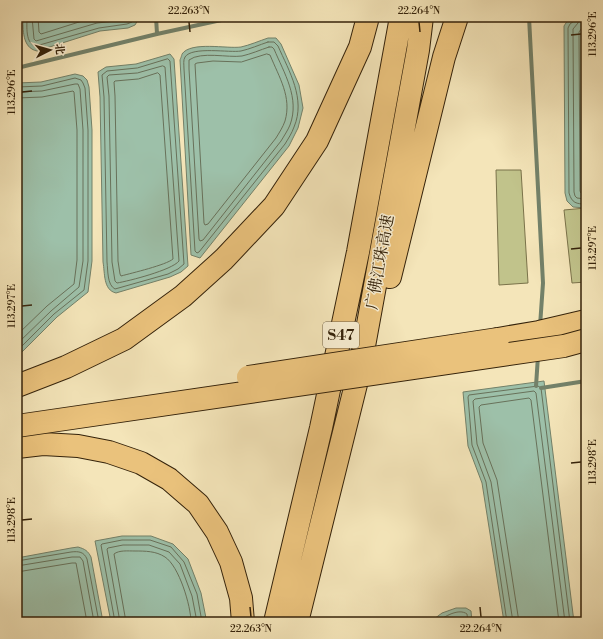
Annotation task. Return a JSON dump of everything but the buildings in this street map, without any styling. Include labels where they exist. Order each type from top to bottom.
[{"type":"highway","points":[[17,386],[66,367],[124,338],[183,296],[224,260],[274,206],[317,141],[360,48],[368,17]]},
{"type":"highway","name":"广佛江珠高速","points":[[275,622],[321,428],[358,252],[401,17]]},
{"type":"highway","name":"广佛江珠高速","points":[[297,622],[360,368],[418,50],[422,17]]},
{"type":"highway","points":[[360,368],[390,277],[444,57],[457,17]]},
{"type":"highway","points":[[17,412],[498,339],[539,332],[586,321]]},
{"type":"highway","points":[[17,426],[564,346],[586,340]]},
{"type":"highway","points":[[17,447],[43,444],[78,446],[109,452],[141,463],[169,479],[198,504],[217,532],[231,562],[241,598],[243,622]]},
{"type":"shaded area","points":[[496,170],[521,170],[528,283],[499,285]]},
{"type":"shaded area","points":[[586,208],[586,282],[572,283],[564,210]]},
{"type":"water","points":[[23,17],[138,17],[138,20],[135,25],[128,28],[100,31],[37,51],[28,46],[26,42],[23,32]]},
{"type":"water","points":[[576,17],[586,17],[586,208],[573,207],[567,201],[565,193],[564,26],[569,20]]},
{"type":"water","points":[[268,38],[276,38],[281,44],[299,85],[303,108],[298,128],[289,146],[200,258],[191,255],[180,60],[182,54],[193,48],[210,46],[241,47]]},
{"type":"water","points":[[170,54],[174,59],[188,266],[181,272],[170,277],[116,293],[107,285],[103,262],[100,97],[98,72],[106,67],[136,64]]},
{"type":"water","points":[[75,74],[83,76],[87,80],[89,87],[92,130],[92,261],[88,292],[57,317],[17,357],[17,83],[41,82]]},
{"type":"water","points":[[544,381],[574,622],[504,622],[482,483],[468,446],[463,392]]},
{"type":"water","points":[[122,536],[151,536],[173,544],[188,559],[201,593],[206,622],[111,622],[95,541]]},
{"type":"water","points":[[78,547],[86,550],[91,557],[103,622],[17,622],[17,558]]},
{"type":"water","points":[[456,608],[466,608],[471,611],[472,622],[430,622],[442,613]]},
{"type":"waterway","points":[[156,17],[157,34]]},
{"type":"waterway","points":[[17,68],[157,34],[235,17]]},
{"type":"waterway","points":[[529,17],[543,283],[540,326]]},
{"type":"waterway","points":[[536,386],[538,356]]},
{"type":"waterway","points":[[541,388],[586,381]]}]
